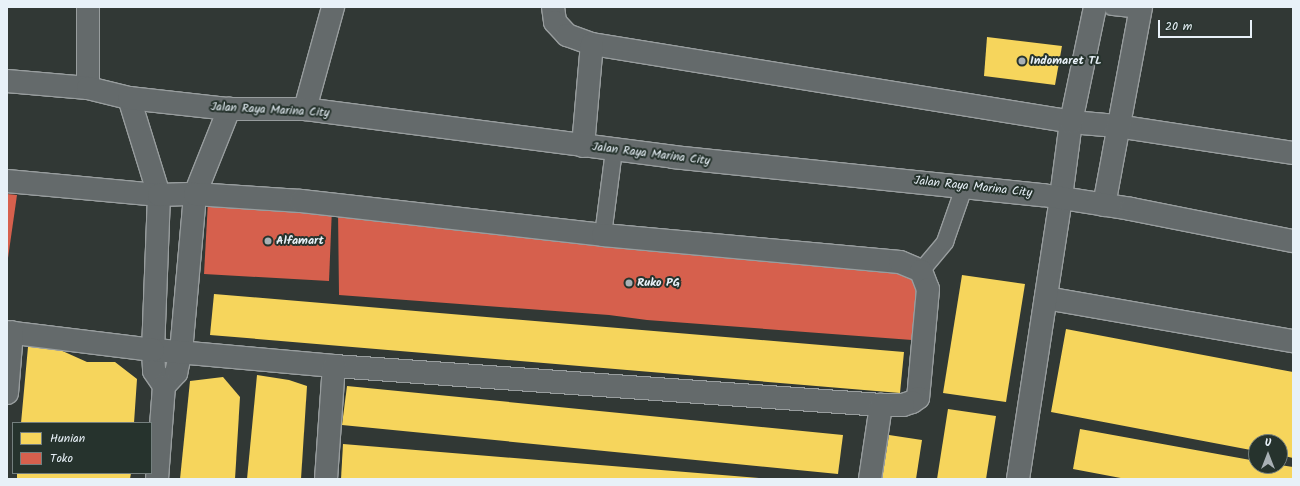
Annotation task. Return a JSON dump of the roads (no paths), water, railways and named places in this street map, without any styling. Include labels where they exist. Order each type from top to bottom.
[{"type":"street","points":[[88,7],[88,88]]},
{"type":"street","points":[[305,109],[333,7]]},
{"type":"street","points":[[553,7],[555,22],[567,34],[592,44],[1071,122],[1117,126],[1293,153]]},
{"type":"street","points":[[1018,479],[1071,122],[1095,7]]},
{"type":"street","points":[[1104,205],[1117,126],[1140,8]]},
{"type":"street","points":[[583,146],[592,44]]},
{"type":"street","name":"Jalan Raya Marina City","points":[[7,81],[88,88],[129,98],[230,109],[305,109],[614,150],[964,185],[1061,197],[1293,241]]},
{"type":"street","points":[[129,98],[158,195],[153,350],[154,371],[164,386],[157,479]]},
{"type":"street","points":[[164,386],[176,373],[181,352],[195,194],[230,109]]},
{"type":"street","points":[[7,181],[158,195],[195,194],[301,201],[603,235],[900,262],[921,271],[928,289],[918,398],[903,405],[882,405],[334,366],[153,350],[10,332],[7,393]]},
{"type":"street","points":[[1046,298],[1293,341]]},
{"type":"street","points":[[326,479],[334,366]]},
{"type":"street","points":[[870,479],[882,405]]},
{"type":"lane","points":[[1112,7],[1140,8]]},
{"type":"lane","points":[[603,235],[614,150]]},
{"type":"lane","points":[[921,271],[944,242],[964,185]]},
{"type":"place","name":"Indomaret TL","points":[[1022,61]]},
{"type":"place","name":"Alfamart","points":[[268,241]]},
{"type":"place","name":"Ruko PG","points":[[629,283]]}]
